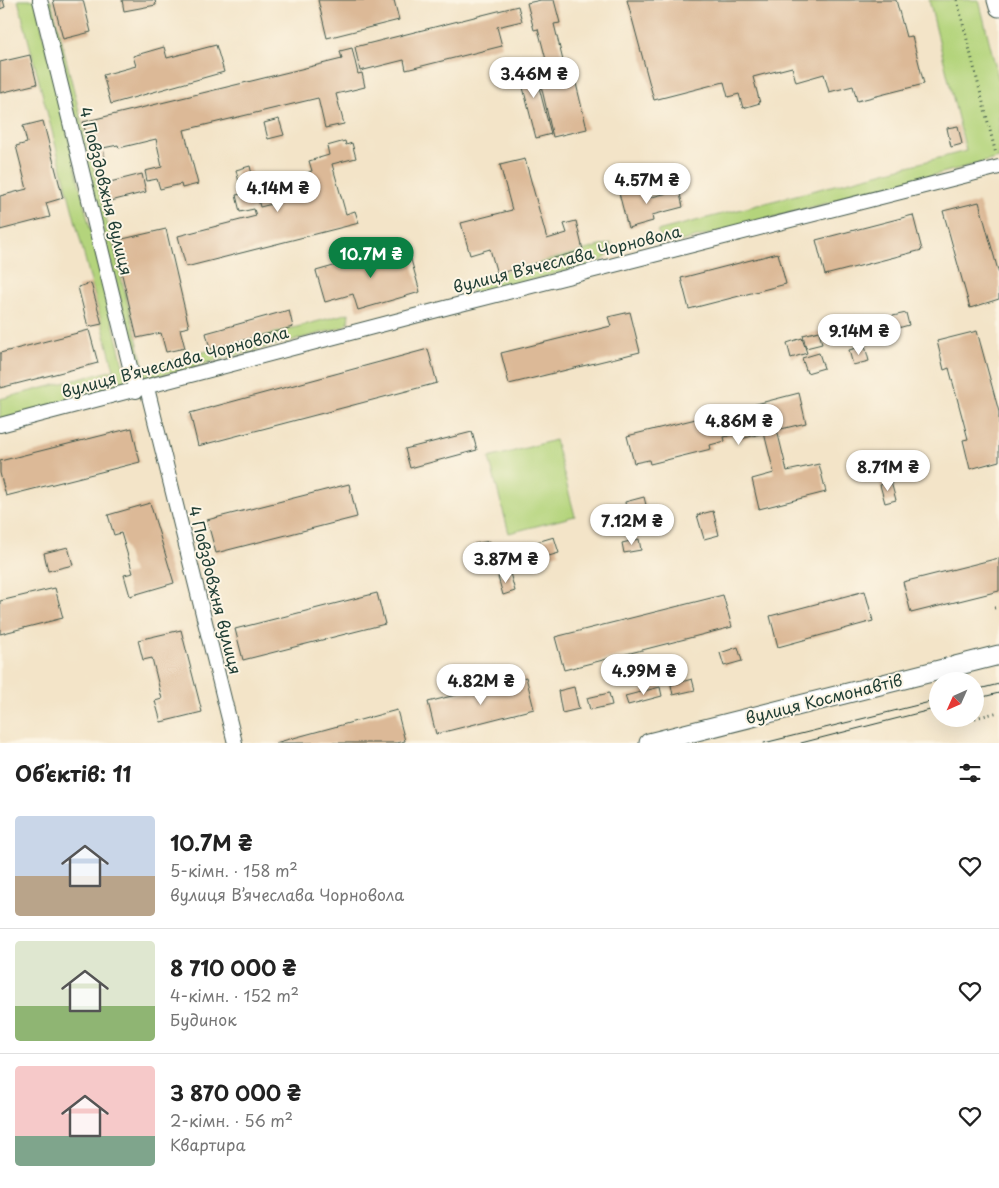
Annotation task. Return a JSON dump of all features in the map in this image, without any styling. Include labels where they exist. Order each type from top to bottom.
[{"type":"main road","points":[[997,0],[999,7]]},
{"type":"main road","name":"вулиця Космонавтів","points":[[650,743],[999,655]]},
{"type":"street","name":"4 Повздовжня вулиця","points":[[40,0],[235,743]]},
{"type":"street","name":"вулиця Вʼячеслава Чорновола","points":[[0,425],[998,163]]},
{"type":"path","points":[[957,0],[998,163]]},
{"type":"path","points":[[994,608],[999,607]]},
{"type":"path","points":[[984,716],[999,712]]},
{"type":"green space","points":[[18,0],[35,0],[127,382],[123,387],[0,420],[0,399],[114,370]]},
{"type":"green space","points":[[46,0],[51,0],[144,368],[349,313],[348,323],[344,327],[143,380],[140,378]]},
{"type":"green space","points":[[929,0],[979,0],[999,81],[999,158],[671,244],[665,242],[657,231],[966,151]]},
{"type":"green space","points":[[611,243],[608,255],[599,263],[476,294],[469,290],[467,282]]},
{"type":"green space","points":[[555,440],[575,516],[509,533],[489,458]]},
{"type":"building","points":[[0,0],[3,0],[5,7],[0,9]]},
{"type":"building","points":[[53,0],[83,0],[91,32],[63,39]]},
{"type":"building","points":[[122,0],[155,0],[156,5],[124,11]]},
{"type":"building","points":[[318,0],[394,0],[399,20],[327,38]]},
{"type":"building","points":[[554,0],[560,23],[554,24],[566,73],[573,71],[587,129],[553,137],[540,81],[551,79],[538,29],[534,30],[527,3]]},
{"type":"building","points":[[627,0],[896,0],[906,37],[912,36],[924,84],[857,101],[853,86],[829,92],[824,74],[796,82],[792,67],[753,77],[760,103],[743,108],[739,94],[728,97],[724,82],[654,100]]},
{"type":"building","points":[[518,6],[522,21],[497,27],[502,46],[406,70],[404,60],[360,71],[355,47]]},
{"type":"building","points":[[216,45],[224,72],[111,104],[103,75],[136,66],[133,56],[164,47],[167,58]]},
{"type":"building","points":[[352,48],[358,74],[362,73],[365,87],[336,94],[344,124],[325,128],[318,98],[184,130],[198,184],[182,188],[181,184],[160,189],[157,179],[147,181],[145,171],[162,167],[156,139],[119,148],[118,145],[103,148],[105,158],[93,162],[83,122],[342,59],[340,51]]},
{"type":"building","points":[[30,55],[37,84],[0,93],[0,62]]},
{"type":"building","points":[[532,60],[551,134],[536,138],[517,64]]},
{"type":"building","points":[[279,119],[284,135],[268,139],[264,123]]},
{"type":"building","points":[[43,121],[63,198],[46,203],[50,217],[0,230],[0,196],[27,189],[16,146],[27,143],[23,126]]},
{"type":"building","points":[[958,126],[962,144],[951,147],[947,128]]},
{"type":"building","points":[[345,141],[346,145],[352,143],[356,158],[332,164],[346,214],[355,211],[359,223],[186,267],[178,236],[256,216],[254,209],[240,212],[236,195],[242,194],[236,170],[250,166],[260,207],[288,200],[283,180],[312,171],[309,161],[329,155],[327,146]]},
{"type":"building","points":[[525,159],[547,239],[567,233],[564,224],[576,221],[583,250],[497,274],[490,249],[470,255],[461,223],[512,210],[500,165]]},
{"type":"building","points":[[142,174],[146,192],[103,203],[98,185]]},
{"type":"building","points":[[645,187],[648,198],[679,190],[683,207],[652,215],[653,221],[628,228],[619,193]]},
{"type":"building","points":[[979,202],[999,274],[999,299],[970,308],[943,211]]},
{"type":"building","points":[[913,215],[922,250],[825,275],[816,240]]},
{"type":"building","points":[[166,229],[189,327],[180,329],[185,348],[166,352],[161,333],[137,338],[114,241]]},
{"type":"building","points":[[407,245],[420,292],[358,310],[353,294],[325,302],[316,271]]},
{"type":"building","points":[[778,253],[786,284],[689,309],[681,278]]},
{"type":"building","points":[[91,283],[102,324],[88,327],[78,287]]},
{"type":"building","points":[[289,310],[293,327],[210,349],[206,333]]},
{"type":"building","points":[[630,312],[640,352],[509,384],[501,353],[611,326],[608,317]]},
{"type":"building","points":[[906,313],[909,325],[887,331],[884,318]]},
{"type":"building","points":[[876,320],[879,333],[861,338],[858,325]]},
{"type":"building","points":[[89,330],[98,363],[0,388],[0,353]]},
{"type":"building","points":[[819,331],[822,344],[806,348],[803,335]]},
{"type":"building","points":[[977,331],[999,412],[999,461],[970,469],[963,440],[968,439],[949,368],[944,370],[937,341]]},
{"type":"building","points":[[802,338],[807,353],[791,358],[787,343]]},
{"type":"building","points":[[865,346],[869,361],[853,365],[849,350]]},
{"type":"building","points":[[428,349],[437,383],[198,446],[190,413]]},
{"type":"building","points":[[819,353],[824,368],[807,373],[802,358]]},
{"type":"building","points":[[799,393],[806,423],[777,430],[787,471],[819,464],[826,492],[759,509],[752,479],[774,473],[764,433],[741,439],[739,434],[724,437],[725,441],[710,445],[711,449],[650,464],[649,460],[634,463],[627,436],[716,414],[717,418],[734,414],[733,410]]},
{"type":"building","points":[[132,428],[140,462],[6,496],[0,473],[0,461]]},
{"type":"building","points":[[472,432],[477,450],[410,468],[405,449]]},
{"type":"building","points":[[891,482],[896,500],[885,503],[880,485]]},
{"type":"building","points":[[349,484],[357,517],[216,553],[207,520]]},
{"type":"building","points":[[644,497],[647,509],[627,514],[625,502]]},
{"type":"building","points":[[150,503],[174,583],[130,596],[124,575],[133,573],[121,533],[114,535],[108,515]]},
{"type":"building","points":[[713,511],[719,535],[704,539],[697,515]]},
{"type":"building","points":[[554,537],[559,553],[535,560],[530,544]]},
{"type":"building","points":[[639,539],[641,550],[624,553],[622,543]]},
{"type":"building","points":[[490,541],[492,550],[476,553],[474,544]]},
{"type":"building","points":[[68,547],[73,565],[48,571],[44,553]]},
{"type":"building","points":[[999,558],[999,591],[911,613],[903,582]]},
{"type":"building","points":[[510,573],[515,591],[503,595],[498,577]]},
{"type":"building","points":[[55,588],[63,618],[0,634],[0,601]]},
{"type":"building","points":[[865,591],[873,621],[778,647],[770,616]]},
{"type":"building","points":[[377,593],[385,624],[243,660],[235,629]]},
{"type":"building","points":[[723,595],[732,627],[564,670],[555,637]]},
{"type":"building","points":[[181,630],[202,712],[161,722],[155,701],[162,699],[152,658],[143,660],[138,640]]},
{"type":"building","points":[[738,647],[742,661],[724,666],[720,653]]},
{"type":"building","points":[[526,677],[534,709],[436,734],[428,702]]},
{"type":"building","points":[[692,679],[695,690],[673,695],[671,685]]},
{"type":"building","points":[[574,687],[579,709],[562,713],[558,691]]},
{"type":"building","points":[[660,687],[662,696],[628,705],[625,696]]},
{"type":"building","points":[[609,693],[612,705],[590,710],[587,698]]},
{"type":"building","points":[[397,710],[405,741],[397,743],[275,743]]},
{"type":"tram line","points":[[984,688],[999,684]]},
{"type":"tram line","points":[[984,697],[999,693]]},
{"type":"tram line","points":[[764,743],[929,702]]},
{"type":"tram line","points":[[801,743],[929,710]]}]
